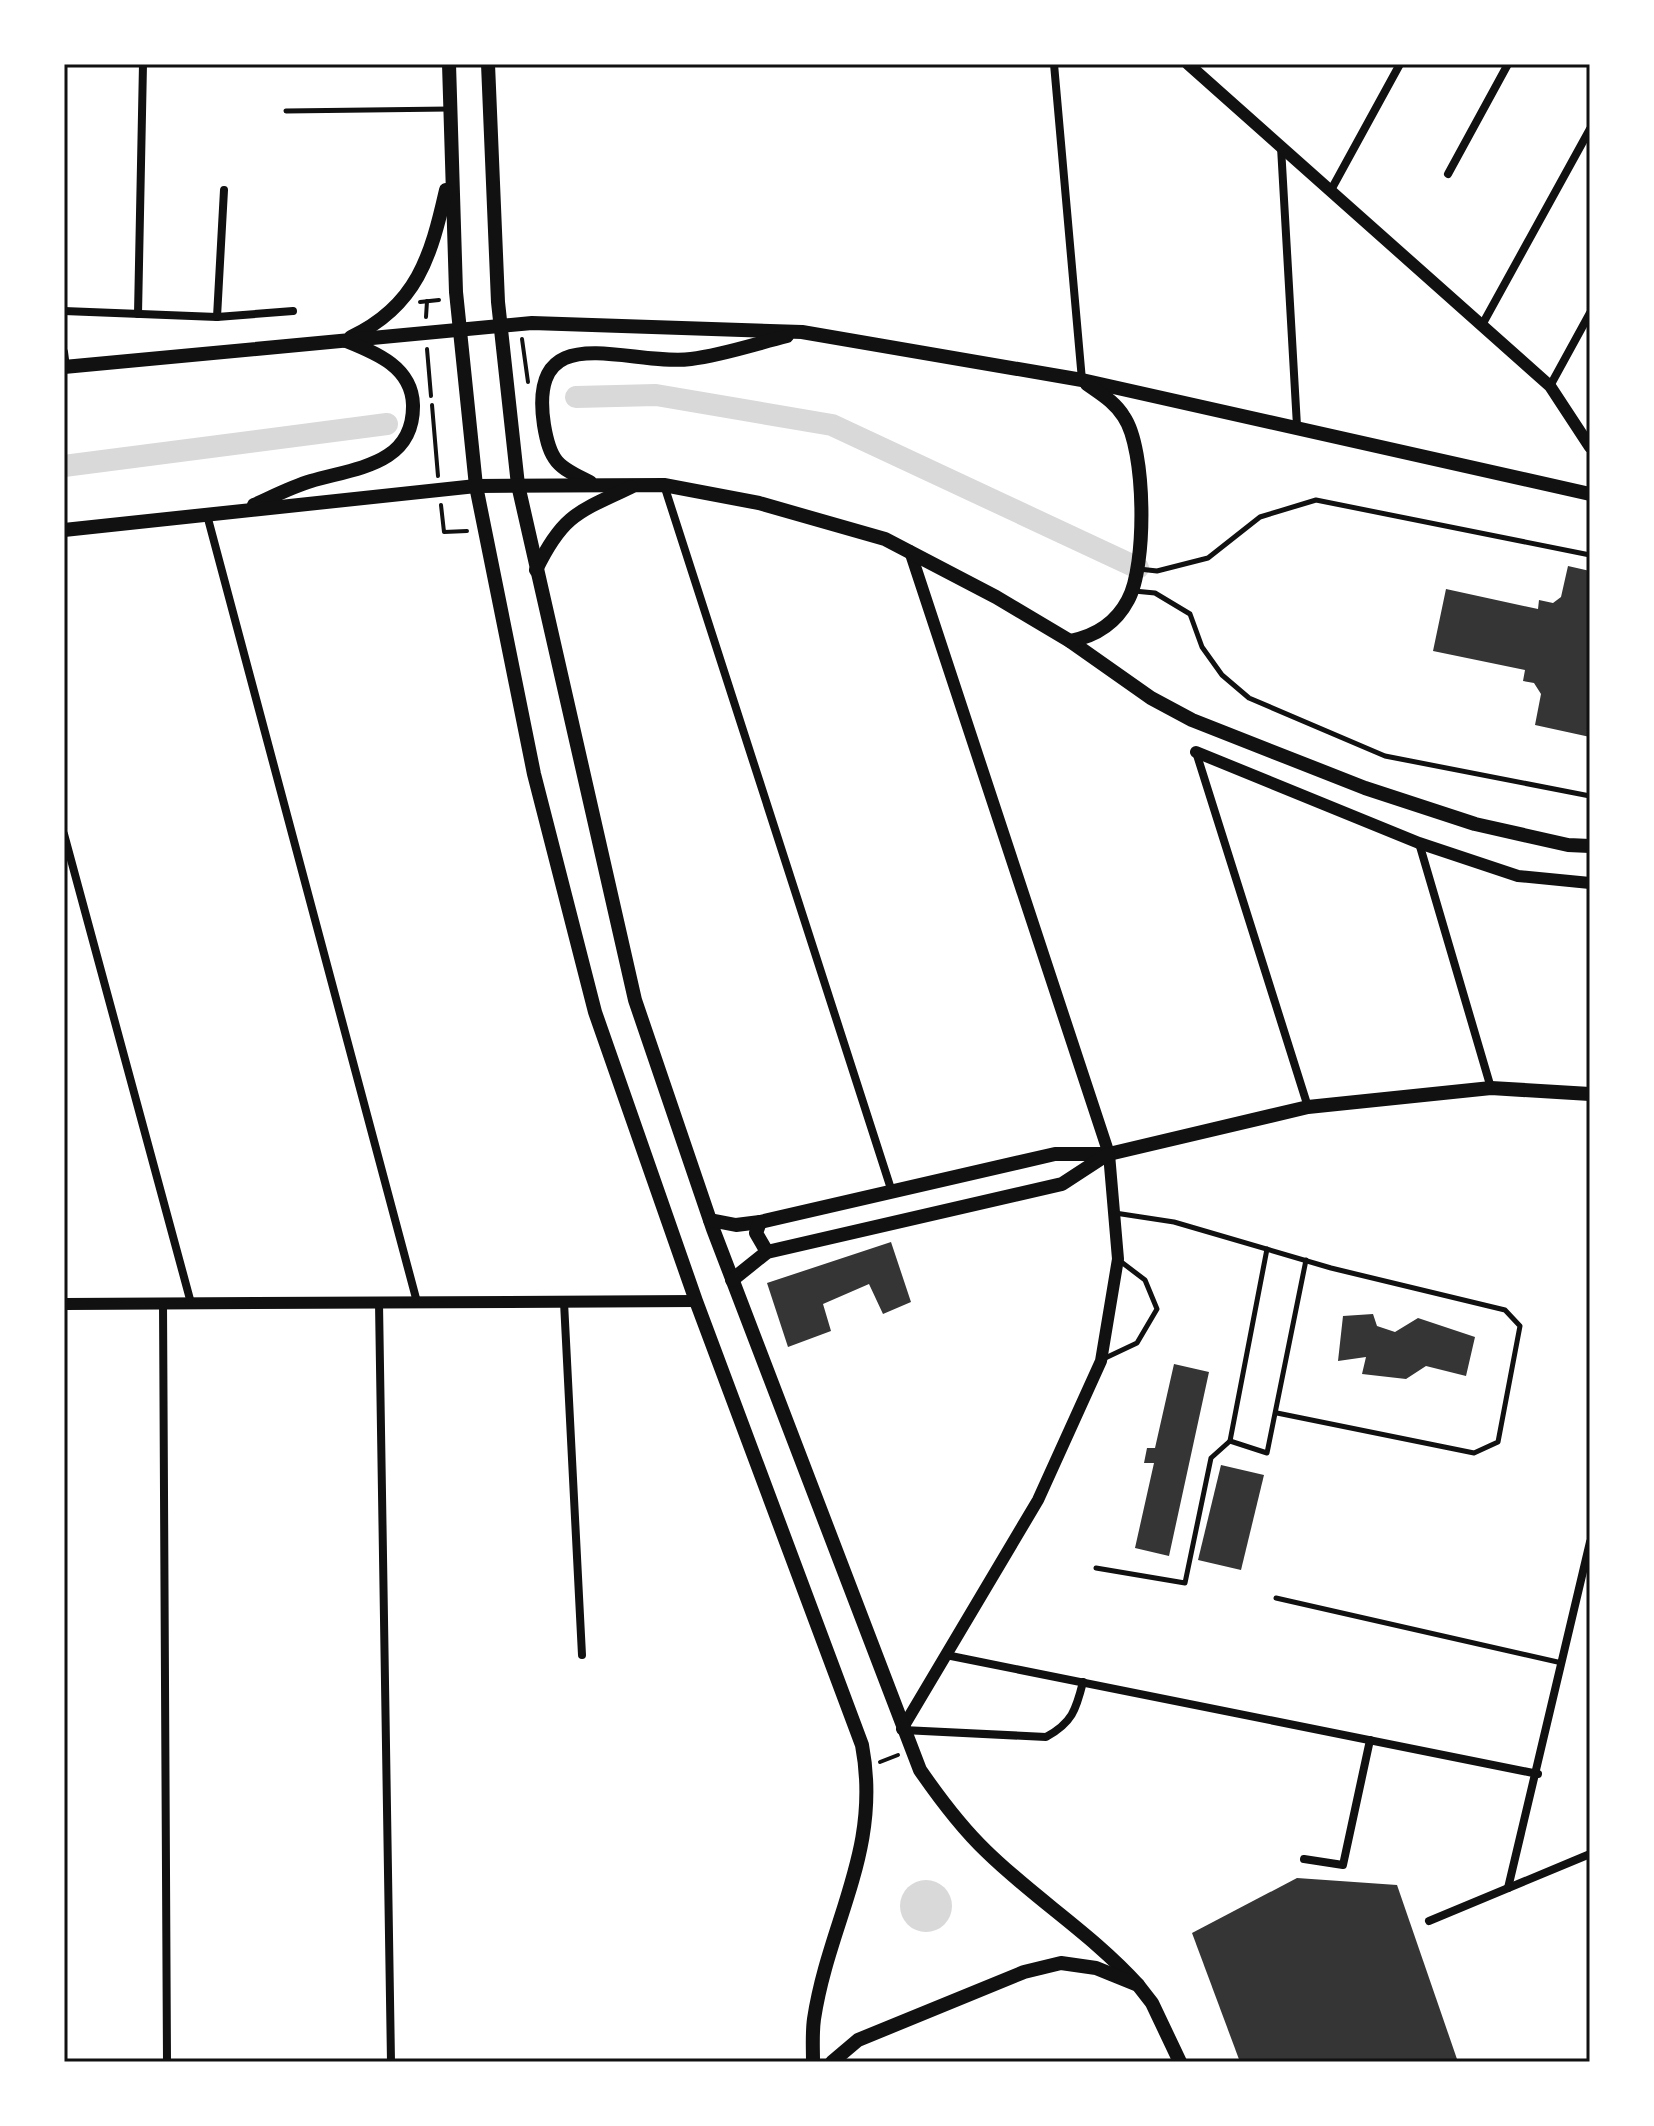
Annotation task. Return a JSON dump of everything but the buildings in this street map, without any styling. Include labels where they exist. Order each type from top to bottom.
[{"type":"main road","points":[[449,64],[450,174],[458,329],[476,486],[534,774],[595,1012],[696,1301],[862,1745],[866,1768],[865,1833],[814,2019],[813,2062]]},
{"type":"main road","points":[[488,64],[500,326],[518,485],[635,1000],[710,1220],[911,1749],[947,1809],[986,1852],[1109,1953],[1138,1985],[1152,2003],[1180,2062]]},
{"type":"main road","points":[[344,340],[377,323],[402,303],[427,260],[450,174]]},
{"type":"main road","points":[[65,362],[532,323],[802,332],[1082,380],[1590,494]]},
{"type":"main road","points":[[596,484],[560,468],[548,450],[541,401],[543,379],[550,367],[570,355],[598,352],[688,360],[802,332]]},
{"type":"main road","points":[[238,511],[307,482],[377,464],[394,453],[406,437],[413,418],[412,398],[406,379],[385,358],[344,340]]},
{"type":"main road","points":[[1070,641],[1101,631],[1116,617],[1133,591],[1138,568],[1140,476],[1134,443],[1126,419],[1112,401],[1082,380]]},
{"type":"main road","points":[[64,530],[476,486],[664,485],[759,503],[839,524],[910,551],[1070,641],[1151,698],[1206,726],[1365,788],[1475,824],[1568,845],[1590,846]]},
{"type":"main road","points":[[536,570],[551,539],[570,516],[635,486]]},
{"type":"main road","points":[[710,1220],[736,1225],[760,1222],[1055,1154],[1109,1154],[1308,1107],[1491,1088],[1590,1094]]},
{"type":"main road","points":[[732,1280],[767,1252],[1062,1184],[1109,1154]]},
{"type":"main road","points":[[760,1222],[756,1233],[767,1252]]},
{"type":"main road","points":[[832,2062],[858,2040],[1024,1972],[1061,1963],[1096,1968],[1138,1985]]},
{"type":"street","points":[[138,314],[143,64]]},
{"type":"street","points":[[1054,64],[1082,380]]},
{"type":"street","points":[[1188,64],[1550,386],[1590,447]]},
{"type":"street","points":[[1331,190],[1400,64]]},
{"type":"street","points":[[1448,174],[1508,64]]},
{"type":"street","points":[[1482,325],[1590,129]]},
{"type":"street","points":[[1281,146],[1297,426]]},
{"type":"street","points":[[217,317],[224,190]]},
{"type":"street","points":[[64,311],[217,317],[293,311]]},
{"type":"street","points":[[1550,386],[1590,313]]},
{"type":"street","points":[[664,485],[892,1192]]},
{"type":"street","points":[[207,515],[417,1302]]},
{"type":"street","points":[[910,551],[1109,1154],[1118,1259],[1101,1361],[1038,1500],[902,1729],[1046,1737],[1067,1726],[1076,1710],[1083,1682]]},
{"type":"street","points":[[1196,752],[1419,843],[1518,876],[1590,883]]},
{"type":"street","points":[[1196,752],[1308,1107]]},
{"type":"street","points":[[64,834],[191,1303]]},
{"type":"street","points":[[1419,843],[1491,1088]]},
{"type":"street","points":[[64,1304],[696,1301]]},
{"type":"street","points":[[564,1302],[582,1655]]},
{"type":"street","points":[[163,1303],[167,2062]]},
{"type":"street","points":[[379,1303],[391,2062]]},
{"type":"street","points":[[1508,1888],[1538,1774],[1590,1542]]},
{"type":"street","points":[[946,1655],[1538,1774]]},
{"type":"street","points":[[1304,1859],[1343,1865],[1370,1740]]},
{"type":"street","points":[[1429,1921],[1590,1854]]},
{"type":"lane","points":[[286,111],[450,109]]},
{"type":"lane","points":[[1138,568],[1157,571],[1208,558],[1260,517],[1316,500],[1590,555]]},
{"type":"lane","points":[[1133,591],[1155,593],[1190,614],[1202,647],[1222,675],[1249,698],[1385,756],[1590,796]]},
{"type":"lane","points":[[1114,1213],[1174,1222],[1306,1260],[1505,1310],[1520,1326],[1498,1442],[1474,1453],[1277,1413]]},
{"type":"lane","points":[[1096,1568],[1185,1583],[1211,1458],[1230,1441],[1267,1249]]},
{"type":"lane","points":[[1101,1361],[1137,1343],[1157,1309],[1145,1280],[1118,1259]]},
{"type":"lane","points":[[1230,1441],[1267,1453],[1306,1260]]},
{"type":"lane","points":[[1276,1598],[1563,1663]]},
{"type":"path","points":[[866,1768],[911,1749]]},
{"type":"shaded area","points":[[926,1880],[944,1888],[952,1906],[944,1924],[926,1932],[908,1924],[900,1906],[908,1888]]},
{"type":"waterway","points":[[576,397],[656,395],[832,425],[1138,568]]},
{"type":"waterway","points":[[64,466],[387,424]]}]
